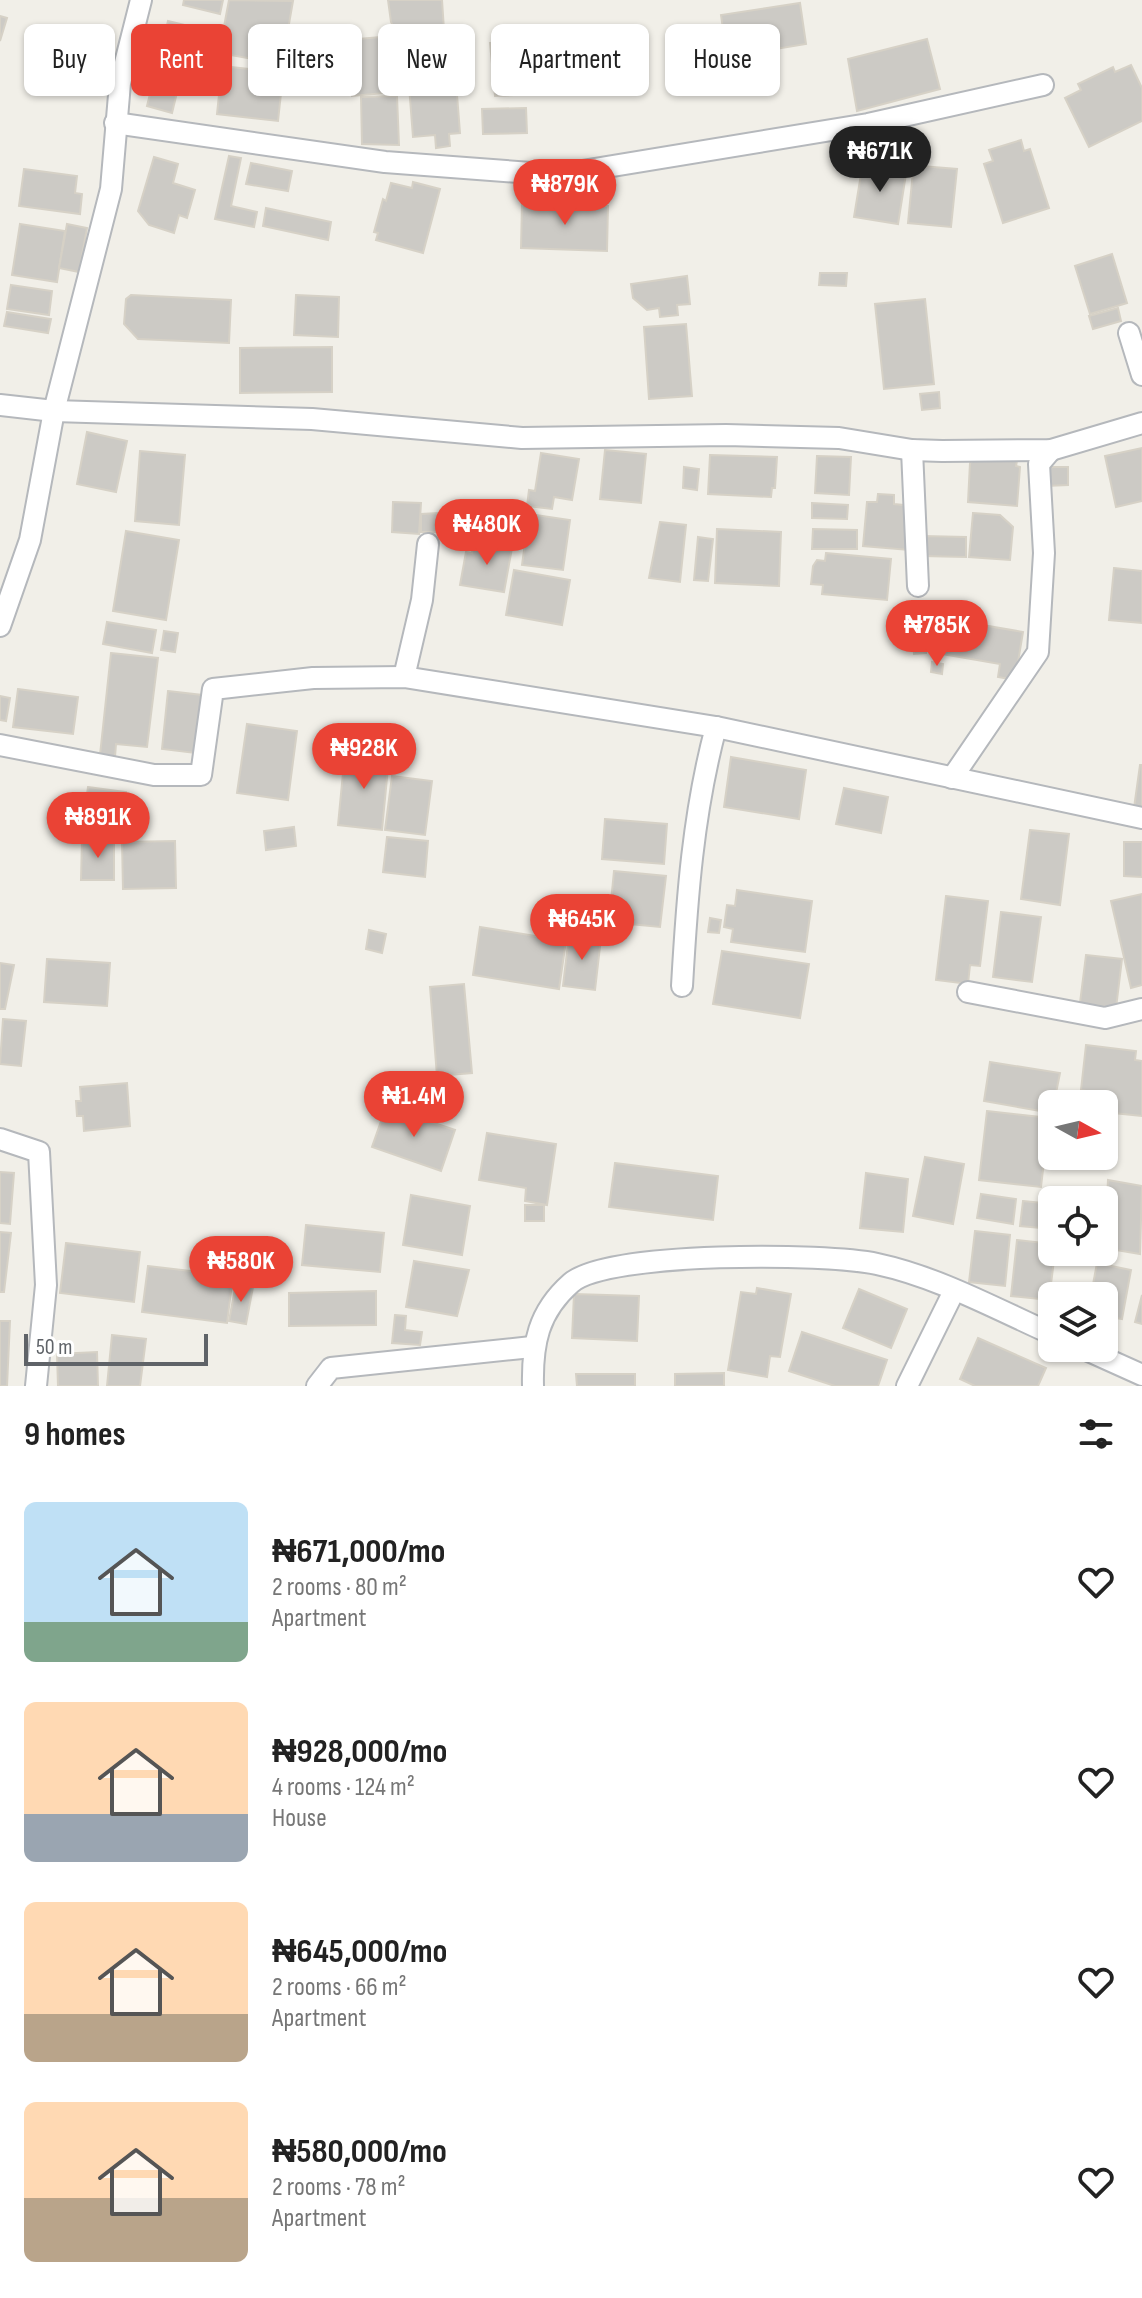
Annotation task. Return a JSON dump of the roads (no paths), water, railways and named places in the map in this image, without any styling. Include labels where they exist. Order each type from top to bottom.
[{"type":"street","points":[[0,626],[30,540],[54,411],[111,189],[120,83],[141,0]]},
{"type":"street","points":[[115,123],[385,162],[558,175],[868,124],[1043,85]]},
{"type":"street","points":[[1129,333],[1142,375]]},
{"type":"street","points":[[0,405],[54,411],[312,419],[522,438],[726,435],[839,438],[912,450],[1051,450],[1142,423]]},
{"type":"street","points":[[912,450],[918,586]]},
{"type":"street","points":[[952,778],[1038,652],[1044,553],[1039,464],[1051,450]]},
{"type":"street","points":[[404,677],[422,600],[428,544]]},
{"type":"street","points":[[0,745],[154,775],[201,775],[213,689],[313,678],[404,677],[716,727],[1142,818]]},
{"type":"street","points":[[682,986],[688,875],[701,785],[716,727]]},
{"type":"street","points":[[968,992],[1105,1018],[1142,1009]]},
{"type":"street","points":[[0,1139],[39,1152],[46,1285],[36,1386]]},
{"type":"street","points":[[533,1386],[532,1347],[546,1310],[574,1280],[615,1267],[662,1259],[835,1259],[876,1264],[954,1291],[1038,1328]]},
{"type":"street","points":[[907,1386],[954,1291]]},
{"type":"street","points":[[317,1386],[331,1368],[532,1347]]},
{"type":"street","points":[[1113,1362],[1142,1375]]}]
